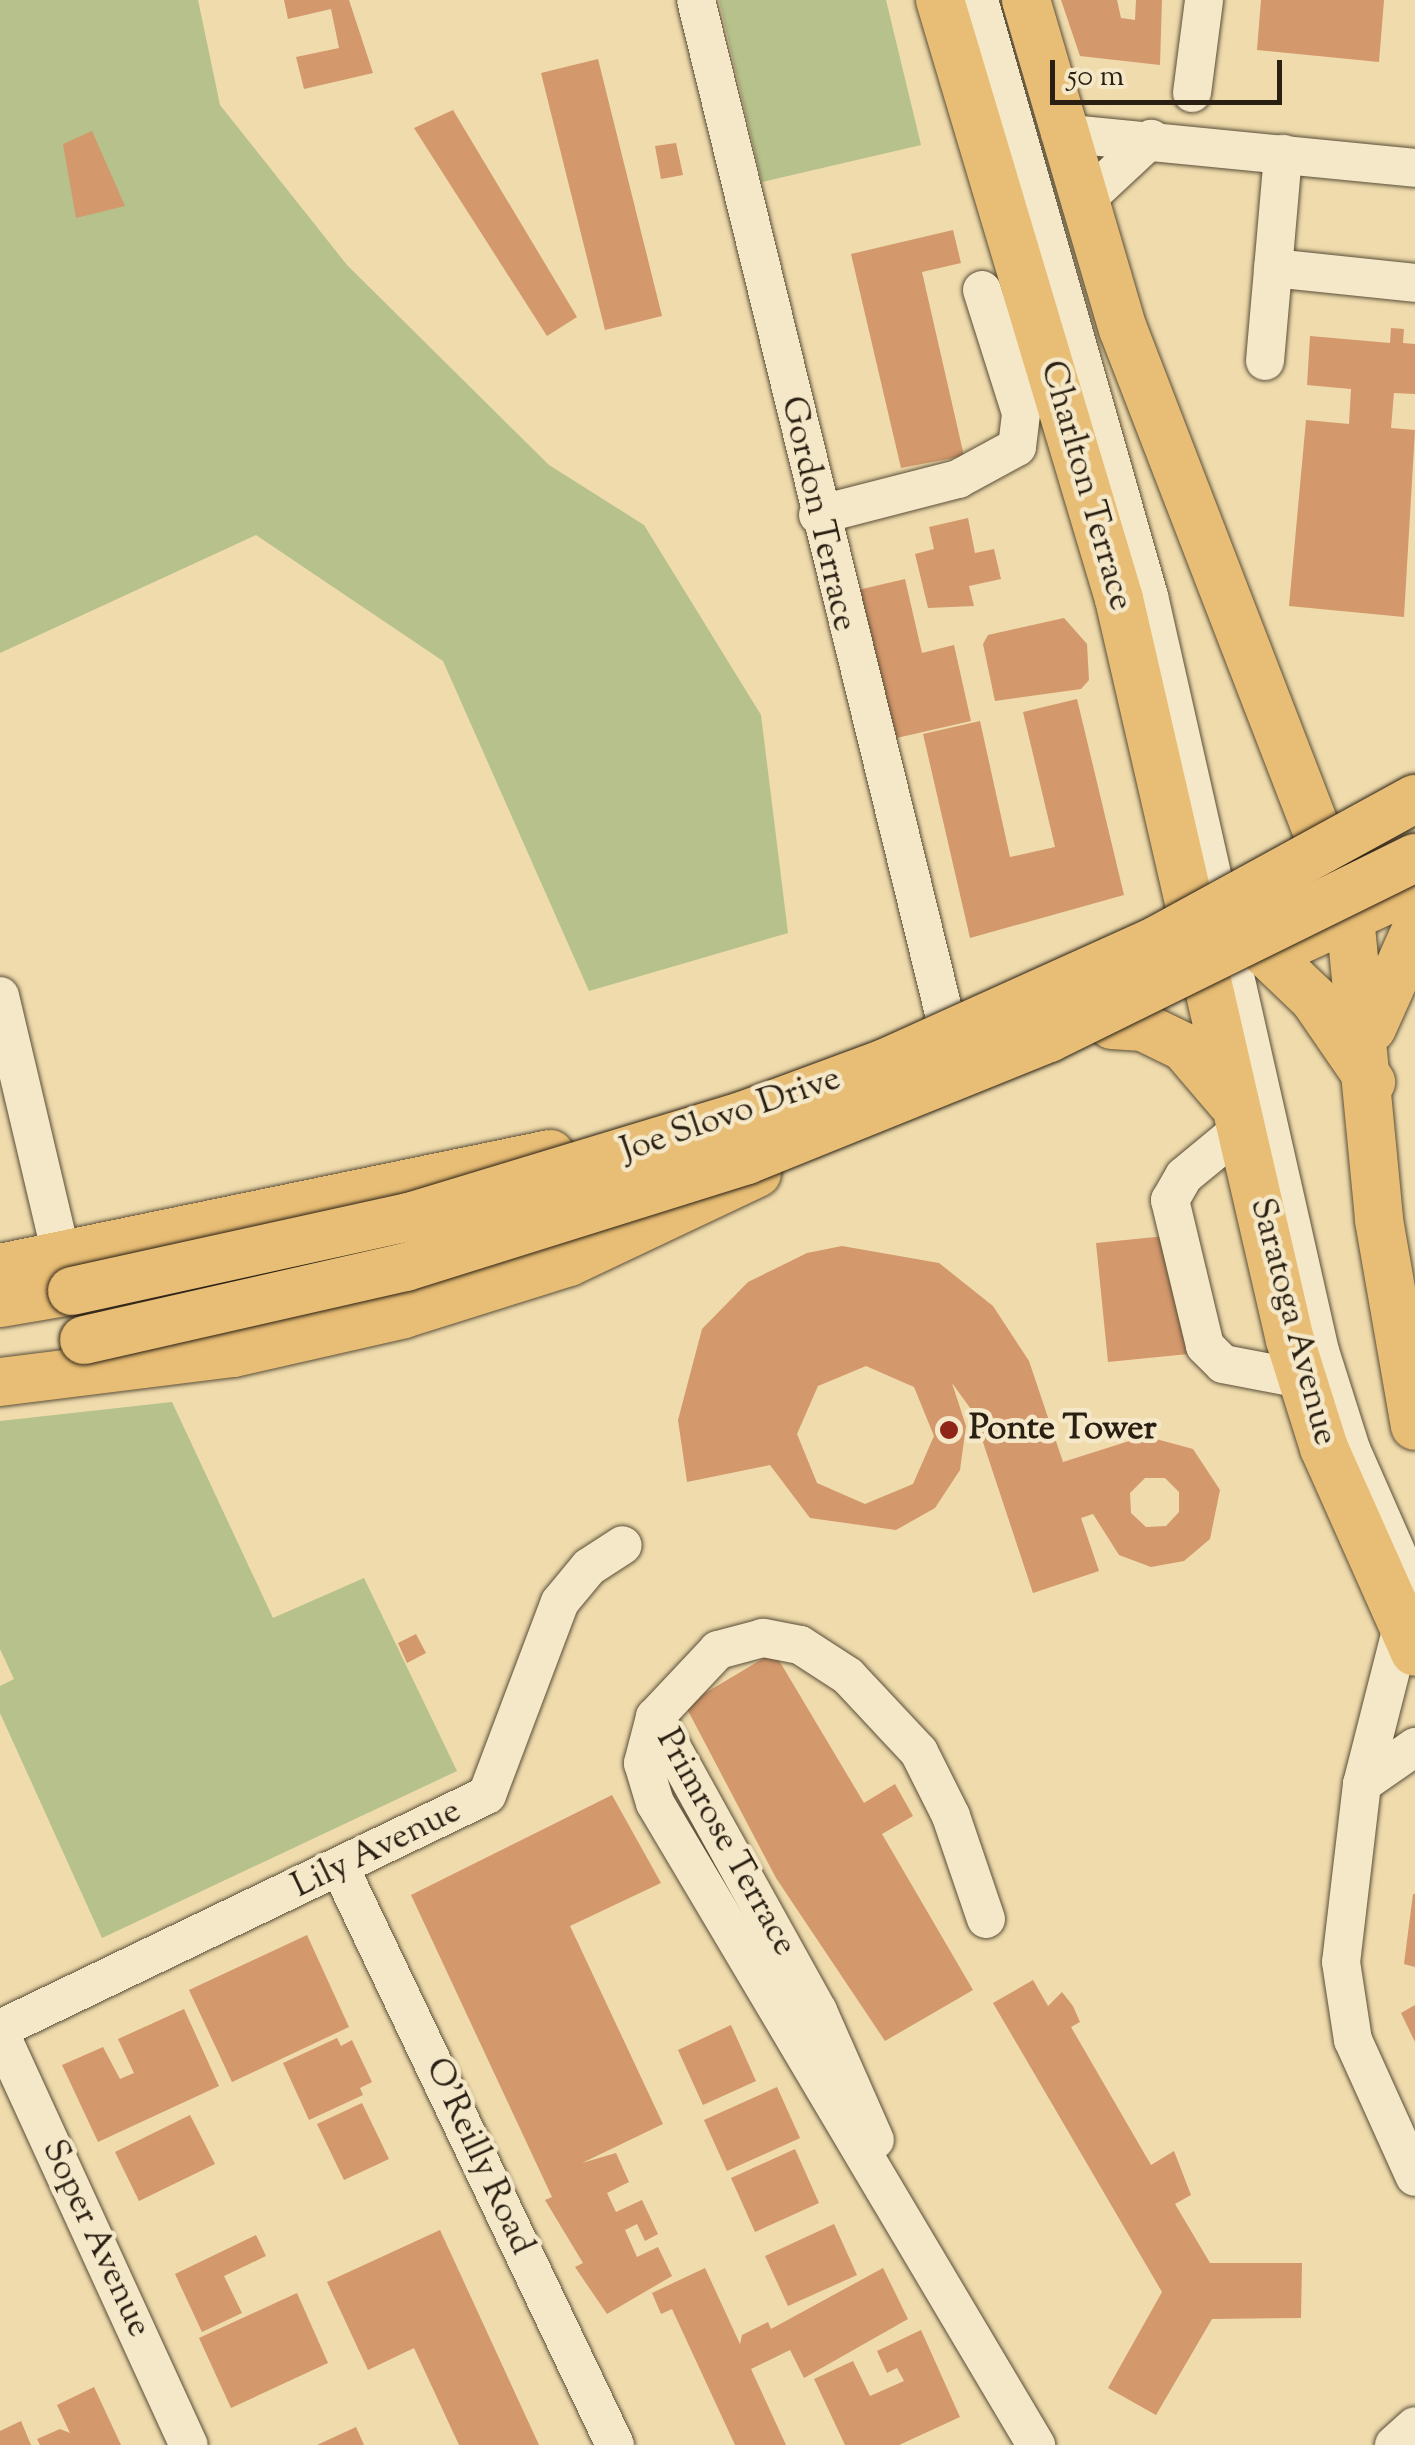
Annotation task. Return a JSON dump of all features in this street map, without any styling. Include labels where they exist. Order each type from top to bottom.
[{"type":"main road","name":"Charlton Terrace","points":[[940,0],[973,129],[1232,948]]},
{"type":"main road","points":[[1026,0],[1082,204],[1350,917],[1369,1062],[1379,1220],[1415,1426]]},
{"type":"main road","name":"Joe Slovo Drive","points":[[0,1303],[66,1273],[409,1217],[742,1116],[885,1063],[1157,940],[1415,800]]},
{"type":"main road","name":"Joe Slovo Drive","points":[[0,1359],[406,1267],[747,1160],[1049,1038],[1415,858]]},
{"type":"main road","points":[[0,1268],[66,1273],[672,1126],[947,1026],[1350,917],[1415,887]]},
{"type":"main road","points":[[1369,1062],[1415,932]]},
{"type":"main road","points":[[0,1382],[234,1353],[509,1284],[1112,1025],[1232,948]]},
{"type":"main road","points":[[1232,948],[1314,999],[1369,1062]]},
{"type":"main road","name":"Saratoga Avenue","points":[[1232,948],[1239,1119],[1302,1379],[1410,1626]]},
{"type":"main road","points":[[1112,1025],[1143,1027],[1184,1047],[1239,1119]]},
{"type":"street","name":"Gordon Terrace","points":[[696,0],[818,516],[947,1026]]},
{"type":"street","points":[[979,0],[1029,194],[1131,528],[1232,948],[1320,1351],[1410,1626],[1362,1784],[1343,1932],[1344,2008],[1415,2177]]},
{"type":"street","points":[[1000,0],[1144,499],[1232,948],[1334,1336],[1415,1548]]},
{"type":"street","points":[[1192,93],[1204,0]]},
{"type":"street","points":[[1060,133],[1151,138],[1415,168]]},
{"type":"street","points":[[1082,204],[1151,138]]},
{"type":"street","points":[[1265,361],[1283,154]]},
{"type":"street","points":[[1273,268],[1415,283]]},
{"type":"street","points":[[818,516],[958,479],[1017,447],[1021,413],[982,290]]},
{"type":"street","points":[[0,996],[66,1273]]},
{"type":"street","points":[[1239,1119],[1184,1176],[1170,1200],[1205,1346],[1223,1364],[1302,1379]]},
{"type":"street","name":"Lily Avenue","points":[[0,2031],[341,1870],[492,1791],[560,1602],[589,1566],[623,1545]]},
{"type":"street","name":"Primrose Terrace","points":[[986,1919],[951,1816],[920,1752],[848,1676],[800,1645],[763,1638],[718,1650],[655,1717],[643,1763],[656,1803],[1036,2445]]},
{"type":"street","points":[[1362,1784],[1415,1747]]},
{"type":"street","name":"O'Reilly Road","points":[[341,1870],[614,2445]]},
{"type":"street","name":"Soper Avenue","points":[[0,2031],[189,2445]]},
{"type":"street","points":[[1394,2445],[1415,2426]]},
{"type":"green space","points":[[0,0],[198,0],[220,105],[347,265],[549,465],[644,525],[761,715],[788,933],[589,991],[443,661],[256,535],[0,653]]},
{"type":"green space","points":[[719,0],[886,0],[921,145],[762,182]]},
{"type":"green space","points":[[172,1402],[273,1618],[364,1578],[457,1771],[102,1938],[0,1713],[0,1686],[14,1679],[0,1649],[0,1421]]},
{"type":"building","points":[[284,0],[349,0],[373,73],[304,89],[296,57],[339,48],[331,9],[288,19]]},
{"type":"building","points":[[1061,0],[1117,0],[1121,18],[1135,20],[1136,0],[1162,0],[1160,65],[1080,56]]},
{"type":"building","points":[[1261,0],[1384,0],[1379,62],[1257,50]]},
{"type":"building","points":[[598,59],[662,316],[605,330],[541,73]]},
{"type":"building","points":[[453,110],[577,317],[547,336],[414,128]]},
{"type":"building","points":[[92,131],[125,206],[76,218],[63,144]]},
{"type":"building","points":[[676,143],[683,175],[661,179],[655,146]]},
{"type":"building","points":[[953,230],[961,263],[922,272],[964,456],[901,468],[851,254]]},
{"type":"building","points":[[1391,328],[1404,329],[1403,343],[1415,344],[1415,394],[1394,393],[1391,428],[1415,430],[1404,617],[1289,606],[1306,420],[1349,424],[1351,389],[1307,385],[1310,336],[1390,343]]},
{"type":"building","points":[[968,518],[975,553],[994,549],[1001,579],[969,586],[974,606],[928,608],[915,554],[934,549],[929,527]]},
{"type":"building","points":[[905,579],[922,653],[954,645],[971,721],[892,739],[858,590]]},
{"type":"building","points":[[1064,618],[1087,644],[1089,680],[1081,689],[995,701],[983,644],[988,635]]},
{"type":"building","points":[[1077,699],[1124,895],[970,938],[923,734],[980,721],[1010,857],[1055,847],[1023,712]]},
{"type":"building","points":[[1175,1235],[1188,1354],[1108,1362],[1096,1243]]},
{"type":"building","points":[[842,1246],[939,1263],[993,1306],[1029,1361],[1063,1462],[1145,1436],[1193,1449],[1220,1490],[1210,1539],[1184,1561],[1151,1567],[1119,1555],[1093,1514],[1081,1518],[1099,1571],[1033,1593],[973,1412],[952,1383],[966,1426],[960,1470],[935,1508],[896,1530],[810,1518],[770,1465],[687,1482],[678,1420],[702,1329],[748,1282],[807,1253]],"holes":[[[866,1366],[914,1387],[934,1436],[913,1484],[865,1504],[817,1483],[797,1434],[818,1386]],[[1145,1478],[1165,1478],[1179,1492],[1179,1512],[1166,1526],[1146,1527],[1131,1513],[1130,1493]]]},
{"type":"building","points":[[416,1634],[426,1653],[407,1663],[398,1643]]},
{"type":"building","points":[[774,1652],[864,1803],[895,1784],[913,1816],[882,1834],[973,1990],[885,2041],[776,1878],[685,1705]]},
{"type":"building","points":[[612,1795],[661,1883],[570,1926],[663,2124],[582,2163],[616,2153],[629,2182],[607,2193],[616,2212],[642,2200],[658,2234],[645,2241],[637,2224],[625,2230],[637,2257],[658,2247],[672,2276],[607,2314],[575,2267],[583,2263],[545,2200],[552,2197],[411,1895]]},
{"type":"building","points":[[1415,1894],[1415,1967],[1404,1964]]},
{"type":"building","points":[[307,1935],[349,2027],[232,2082],[189,1990]]},
{"type":"building","points":[[1033,1980],[1048,2006],[1062,1992],[1073,2006],[1080,2022],[1071,2027],[1151,2165],[1174,2151],[1191,2195],[1175,2204],[1210,2263],[1302,2263],[1301,2318],[1212,2319],[1156,2415],[1108,2388],[1162,2292],[993,2003]]},
{"type":"building","points":[[1415,2005],[1415,2042],[1401,2013]]},
{"type":"building","points":[[184,2009],[219,2086],[98,2142],[62,2065],[103,2047],[120,2079],[134,2073],[118,2039]]},
{"type":"building","points":[[731,2025],[756,2081],[703,2105],[678,2050]]},
{"type":"building","points":[[337,2038],[341,2046],[352,2040],[372,2082],[360,2088],[363,2095],[309,2120],[283,2063]]},
{"type":"building","points":[[777,2087],[800,2138],[727,2171],[704,2120]]},
{"type":"building","points":[[362,2103],[389,2159],[344,2180],[317,2124]]},
{"type":"building","points":[[190,2115],[215,2164],[139,2201],[115,2152]]},
{"type":"building","points":[[795,2149],[819,2203],[755,2232],[731,2178]]},
{"type":"building","points":[[834,2224],[857,2275],[788,2306],[765,2256]]},
{"type":"building","points":[[440,2230],[539,2445],[459,2445],[414,2348],[368,2370],[327,2282]]},
{"type":"building","points":[[256,2235],[266,2256],[224,2276],[242,2313],[202,2332],[175,2274]]},
{"type":"building","points":[[705,2268],[740,2344],[742,2335],[768,2322],[771,2329],[883,2268],[908,2319],[804,2378],[790,2350],[751,2369],[786,2445],[735,2445],[672,2309],[661,2314],[652,2293]]},
{"type":"building","points":[[297,2293],[328,2363],[231,2408],[199,2338]]},
{"type":"building","points":[[921,2330],[960,2417],[899,2445],[845,2445],[814,2379],[853,2361],[870,2396],[904,2381],[897,2368],[887,2373],[877,2351]]},
{"type":"building","points":[[94,2387],[121,2445],[40,2445],[37,2439],[60,2429],[70,2433],[57,2405]]},
{"type":"building","points":[[21,2421],[31,2445],[0,2445],[0,2431]]},
{"type":"building","points":[[356,2427],[364,2445],[317,2445]]},
{"type":"place","name":"Ponte Tower","points":[[949,1430]]}]
